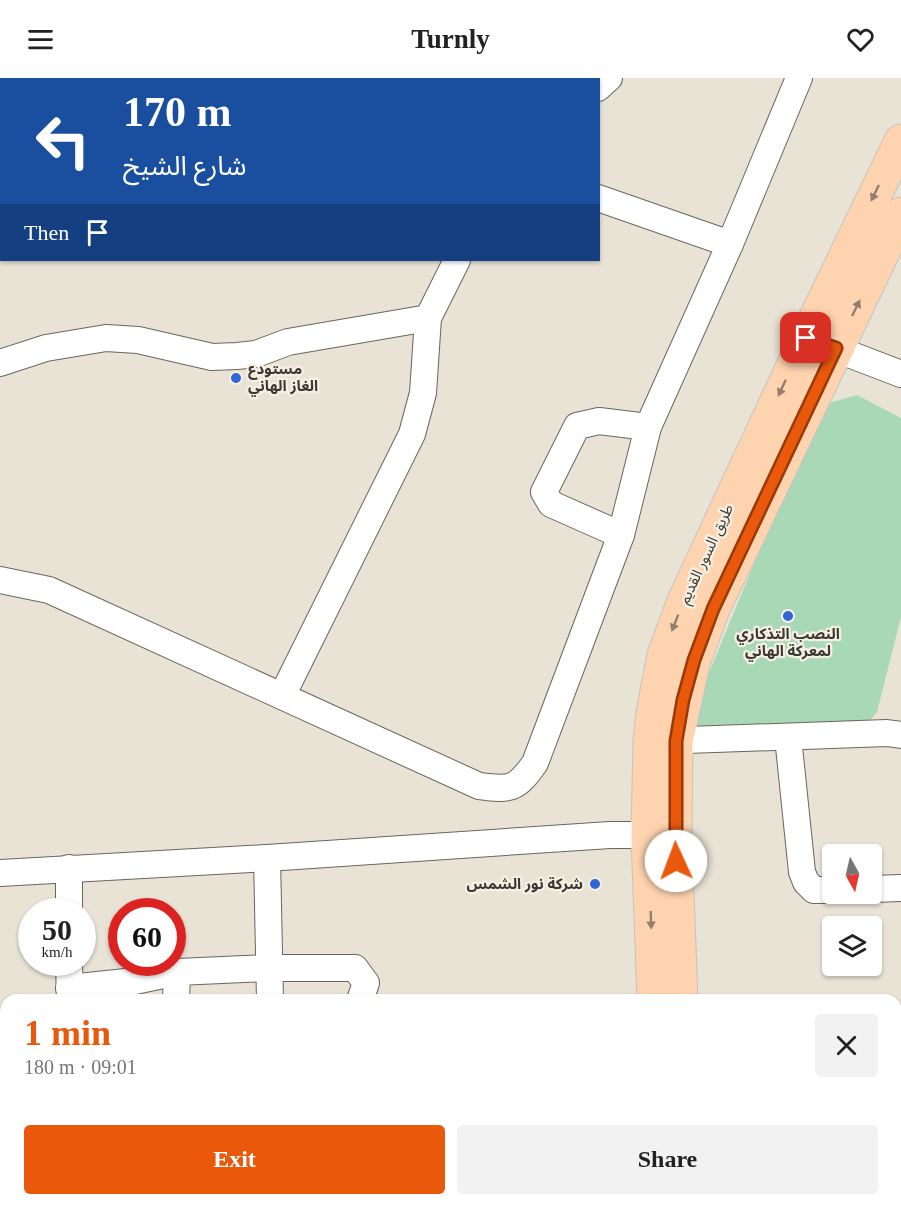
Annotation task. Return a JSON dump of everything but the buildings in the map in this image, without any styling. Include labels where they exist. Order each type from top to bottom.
[{"type":"main road","name":"طريق السور القديم","points":[[681,994],[675,838],[657,684],[673,628],[688,590],[901,141]]},
{"type":"main road","name":"طريق السور القديم","points":[[654,994],[648,835],[663,741],[681,714],[694,660],[713,609],[901,214]]},
{"type":"street","points":[[0,580],[49,590],[479,786],[505,790],[523,780],[535,763],[621,535],[648,427],[730,244],[799,78]]},
{"type":"street","points":[[600,199],[730,244]]},
{"type":"street","points":[[282,696],[412,434],[423,393],[428,318],[456,261]]},
{"type":"street","points":[[0,363],[46,348],[106,338],[138,340],[212,357],[237,356],[256,354],[288,342],[428,318]]},
{"type":"street","points":[[806,338],[901,374]]},
{"type":"street","points":[[621,535],[551,504],[544,492],[577,426],[599,421],[648,427]]},
{"type":"street","points":[[663,741],[887,733],[901,735]]},
{"type":"street","points":[[788,737],[802,872],[806,882],[814,890],[822,890]]},
{"type":"street","points":[[0,873],[610,835],[648,835]]},
{"type":"street","points":[[267,858],[270,994]]},
{"type":"street","points":[[69,868],[69,898]]},
{"type":"street","points":[[882,889],[901,888]]},
{"type":"street","points":[[186,972],[269,968],[355,968],[366,983],[362,994]]},
{"type":"street","points":[[69,984],[135,981],[158,976]]},
{"type":"street","points":[[176,994],[177,976]]},
{"type":"green space","points":[[857,395],[901,418],[901,617],[877,712],[867,724],[687,726],[819,406]]},
{"type":"place","name":"مستودع الغاز الهاني","points":[[236,378]]},
{"type":"place","name":"النصب التذكاري لمعركة الهاني","points":[[788,616]]},
{"type":"place","name":"شركة نور الشمس","points":[[595,884]]},
{"type":"route","points":[[676,861],[676,741],[683,700],[694,660],[713,609],[836,348],[806,338]]}]
